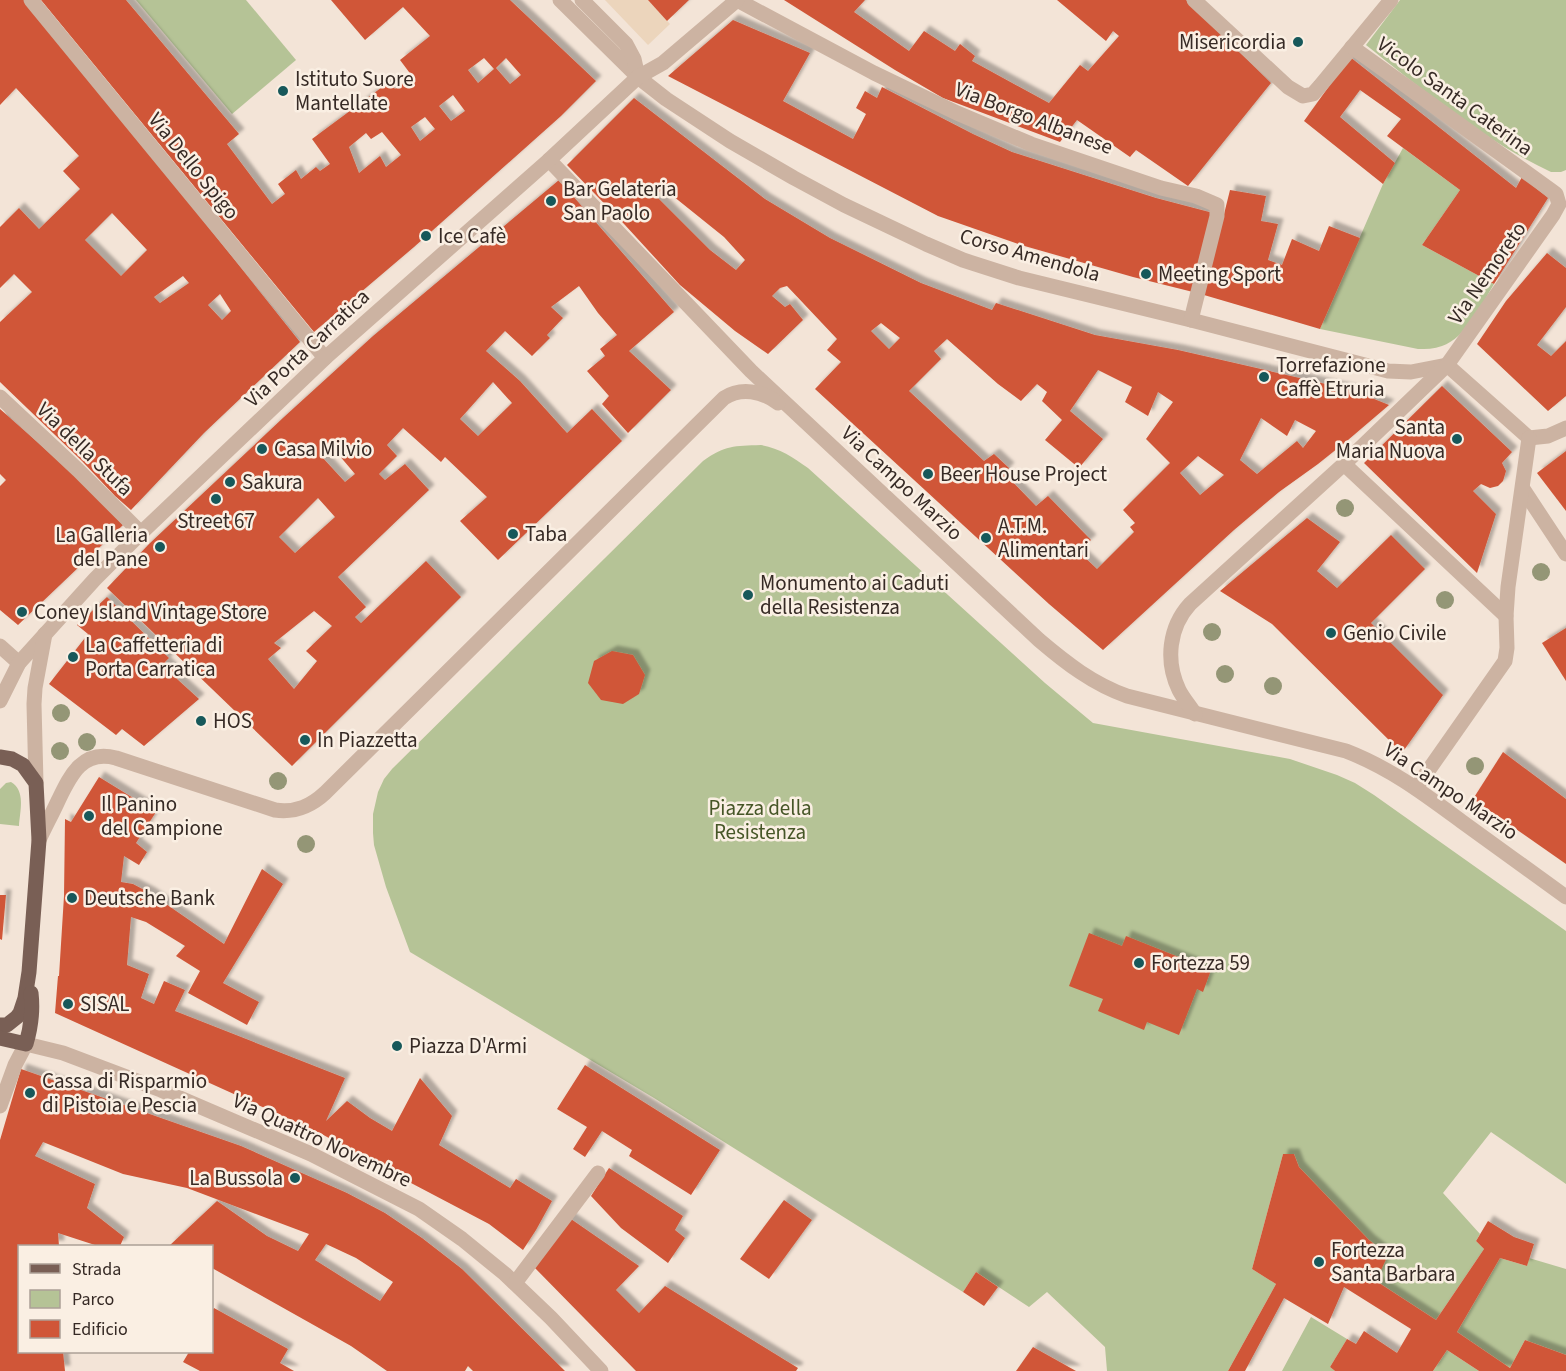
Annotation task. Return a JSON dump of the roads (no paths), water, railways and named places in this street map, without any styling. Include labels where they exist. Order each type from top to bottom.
[{"type":"main road","points":[[0,757],[12,759],[23,765],[36,783],[39,840],[29,972],[20,1013],[12,1022],[0,1025]]},
{"type":"main road","points":[[0,1038],[26,1044],[30,1030],[32,1003],[29,972]]},
{"type":"street","name":"Via Dello Spigo","points":[[31,0],[325,358]]},
{"type":"street","name":"Corso Amendola","points":[[560,0],[638,77],[666,99],[730,141],[844,205],[963,260],[1019,278],[1388,371],[1412,372],[1447,365]]},
{"type":"street","points":[[582,0],[626,44],[634,58],[638,77]]},
{"type":"street","name":"Via Porta Carratica","points":[[0,701],[19,663],[95,579],[141,533],[325,358],[549,160],[638,77],[663,63],[737,0]]},
{"type":"street","name":"Via Borgo Albanese","points":[[737,0],[874,73],[957,113],[1031,144],[1161,188],[1196,196],[1217,205],[1217,216],[1191,320]]},
{"type":"street","name":"Vicolo Santa Caterina","points":[[1194,0],[1288,87],[1303,96],[1313,94],[1352,47],[1556,194],[1559,204]]},
{"type":"street","points":[[1352,47],[1391,0]]},
{"type":"street","name":"Via Campo Marzio","points":[[549,160],[731,350],[1039,640],[1085,676],[1112,691],[1127,696],[1347,751],[1383,767],[1416,788],[1566,897]]},
{"type":"street","name":"Via Nemoreto","points":[[1195,714],[1181,693],[1172,670],[1172,639],[1182,612],[1344,464],[1447,365],[1559,204]]},
{"type":"street","points":[[1447,365],[1529,438],[1548,436],[1566,428]]},
{"type":"street","points":[[39,840],[75,770],[83,763],[100,756],[116,758],[276,810],[295,810],[311,804],[326,793],[729,394],[754,392],[770,397],[811,426]]},
{"type":"street","name":"Via della Stufa","points":[[0,397],[141,533]]},
{"type":"street","points":[[1416,788],[1504,661],[1507,648],[1508,587],[1529,438]]},
{"type":"street","points":[[1344,464],[1506,616]]},
{"type":"street","points":[[1523,489],[1566,555]]},
{"type":"street","points":[[36,783],[33,704],[45,634]]},
{"type":"street","points":[[0,645],[19,663]]},
{"type":"street","points":[[0,1106],[15,1065],[26,1044]]},
{"type":"street","name":"Via Quattro Novembre","points":[[26,1044],[63,1053],[160,1090],[311,1154],[419,1209],[462,1239],[514,1283],[545,1311],[601,1371]]},
{"type":"street","points":[[514,1283],[598,1173]]},
{"type":"place","name":"Misericordia","points":[[1298,42]]},
{"type":"place","name":"Istituto Suore Mantellate","points":[[283,91]]},
{"type":"place","name":"Bar Gelateria San Paolo","points":[[551,201]]},
{"type":"place","name":"Ice Cafè","points":[[426,236]]},
{"type":"place","name":"Meeting Sport","points":[[1146,274]]},
{"type":"place","name":"Torrefazione Caffè Etruria","points":[[1264,377]]},
{"type":"place","name":"Santa Maria Nuova","points":[[1457,439]]},
{"type":"place","name":"Casa Milvio","points":[[262,449]]},
{"type":"place","name":"Beer House Project","points":[[928,474]]},
{"type":"place","name":"Sakura","points":[[230,482]]},
{"type":"place","name":"Street 67","points":[[216,499]]},
{"type":"place","name":"Taba","points":[[513,534]]},
{"type":"place","name":"A.T.M. Alimentari","points":[[986,538]]},
{"type":"place","name":"La Galleria del Pane","points":[[160,547]]},
{"type":"place","name":"Monumento ai Caduti della Resistenza","points":[[748,595]]},
{"type":"place","name":"Coney Island Vintage Store","points":[[22,612]]},
{"type":"place","name":"Genio Civile","points":[[1331,633]]},
{"type":"place","name":"La Caffetteria di Porta Carratica","points":[[73,657]]},
{"type":"place","name":"HOS","points":[[201,721]]},
{"type":"place","name":"In Piazzetta","points":[[305,740]]},
{"type":"place","name":"Il Panino del Campione","points":[[89,816]]},
{"type":"place","name":"Deutsche Bank","points":[[72,898]]},
{"type":"place","name":"Fortezza 59","points":[[1139,963]]},
{"type":"place","name":"SISAL","points":[[68,1004]]},
{"type":"place","name":"Piazza D'Armi","points":[[397,1046]]},
{"type":"place","name":"Cassa di Risparmio di Pistoia e Pescia","points":[[30,1093]]},
{"type":"place","name":"La Bussola","points":[[295,1178]]},
{"type":"place","name":"Fortezza Santa Barbara","points":[[1319,1262]]},
{"type":"park label","name":"Piazza della Resistenza","points":[[760,820]]}]
